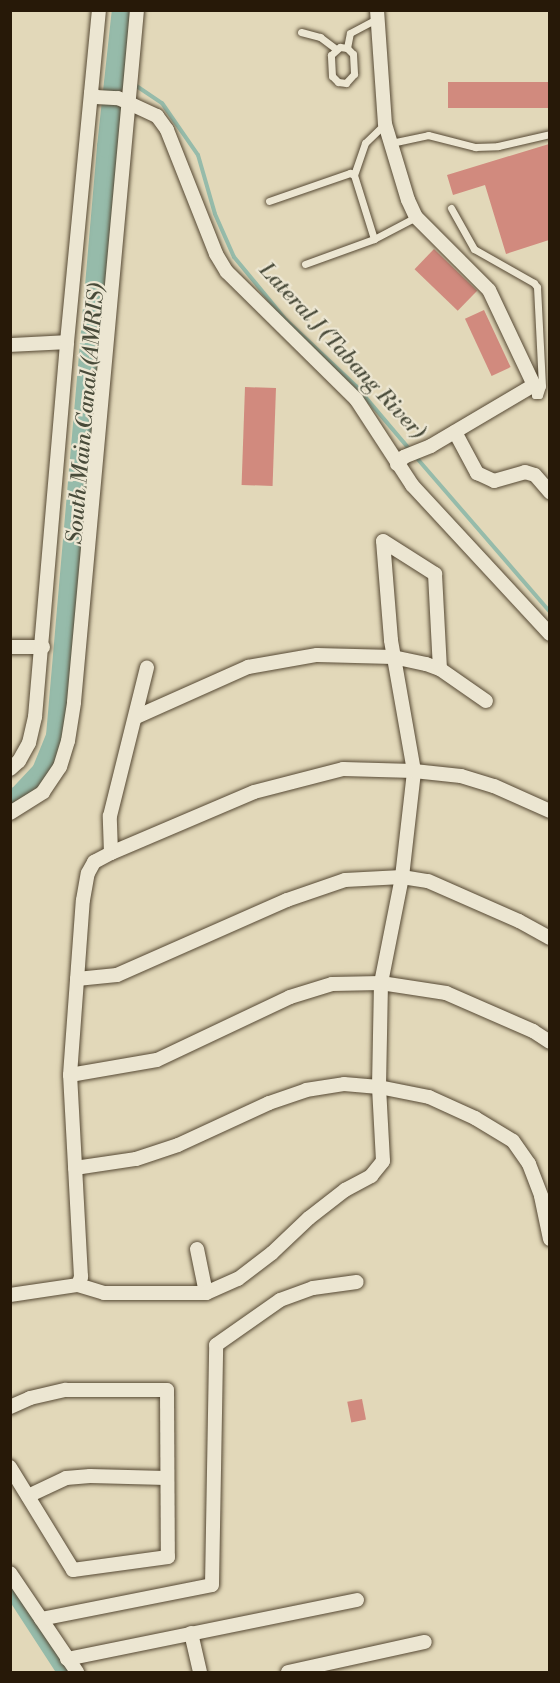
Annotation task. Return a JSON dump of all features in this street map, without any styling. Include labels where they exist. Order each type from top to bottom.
[{"type":"street","points":[[10,770],[29,743],[35,717],[43,647],[67,342],[93,95],[99,10]]},
{"type":"street","points":[[10,813],[43,792],[60,766],[69,733],[125,97],[130,75],[137,10]]},
{"type":"street","points":[[377,14],[385,124],[399,177],[416,217],[489,290],[534,385],[431,446],[400,460]]},
{"type":"street","points":[[93,95],[125,97],[157,116],[166,130],[216,254],[227,272],[357,399],[443,520],[549,634]]},
{"type":"street","points":[[10,345],[67,342]]},
{"type":"street","points":[[455,432],[477,473],[495,481],[525,472],[535,475],[549,492]]},
{"type":"street","points":[[10,1295],[78,1286],[104,1293],[206,1293],[238,1279],[272,1253],[309,1218],[345,1190],[370,1176],[383,1161],[379,1087],[381,983],[402,877],[414,771],[409,730],[393,657],[383,541],[440,573],[440,669]]},
{"type":"street","points":[[10,647],[43,647]]},
{"type":"street","points":[[136,717],[248,667],[317,655],[393,657],[440,669],[486,701]]},
{"type":"street","points":[[111,853],[110,816],[147,668]]},
{"type":"street","points":[[78,1286],[82,1267],[70,1075],[88,873],[94,862],[254,792],[343,769],[414,771],[461,776],[483,783],[549,812]]},
{"type":"street","points":[[77,980],[117,975],[287,900],[345,880],[402,877],[428,881],[549,938]]},
{"type":"street","points":[[70,1075],[157,1060],[290,997],[333,984],[381,983],[446,993],[533,1031],[549,1042]]},
{"type":"street","points":[[75,1168],[136,1159],[178,1145],[269,1103],[306,1090],[344,1084],[379,1087],[429,1097],[476,1118],[513,1141],[529,1164],[545,1197],[549,1239]]},
{"type":"street","points":[[197,1249],[206,1293]]},
{"type":"street","points":[[41,1619],[212,1585],[216,1345],[279,1300],[313,1288],[357,1282]]},
{"type":"street","points":[[10,1407],[30,1398],[66,1390],[167,1390],[168,1557],[73,1570],[10,1467]]},
{"type":"street","points":[[28,1496],[66,1478],[90,1476],[166,1478]]},
{"type":"street","points":[[10,1574],[77,1672]]},
{"type":"street","points":[[67,1659],[357,1600]]},
{"type":"street","points":[[192,1633],[200,1672]]},
{"type":"street","points":[[288,1672],[425,1642]]},
{"type":"lane","points":[[347,48],[350,33],[377,14]]},
{"type":"lane","points":[[301,32],[320,37],[336,49],[347,48]]},
{"type":"lane","points":[[336,49],[330,59],[332,76],[342,83],[350,81],[354,74],[353,54],[347,48]]},
{"type":"lane","points":[[374,239],[354,175],[364,143],[385,124]]},
{"type":"lane","points":[[390,144],[428,135],[475,147],[498,146],[549,134]]},
{"type":"lane","points":[[269,201],[350,173],[354,175]]},
{"type":"lane","points":[[451,208],[474,249],[534,283],[537,287],[542,386],[539,395],[535,395],[534,385]]},
{"type":"lane","points":[[305,264],[374,239],[416,217]]},
{"type":"building","points":[[448,82],[549,82],[549,108],[448,108]]},
{"type":"building","points":[[549,144],[549,240],[506,254],[485,185],[453,195],[447,175]]},
{"type":"building","points":[[434,249],[477,291],[458,311],[415,269]]},
{"type":"building","points":[[484,310],[511,367],[492,376],[465,319]]},
{"type":"building","points":[[245,387],[276,388],[273,486],[242,485]]},
{"type":"building","points":[[362,1399],[366,1420],[351,1422],[347,1402]]},
{"type":"waterway","name":"South Main Canal (AMRIS)","points":[[10,800],[19,797],[43,771],[57,736],[108,147],[123,10]]},
{"type":"waterway","name":"Lateral J (Tabang River)","points":[[117,73],[128,81]]},
{"type":"waterway","name":"Lateral J (Tabang River)","points":[[135,85],[162,103],[198,155],[215,214],[234,257],[286,320],[356,386],[410,450]]},
{"type":"waterway","name":"Lateral J (Tabang River)","points":[[415,456],[550,612]]},
{"type":"waterway","points":[[10,1589],[64,1672]]}]
